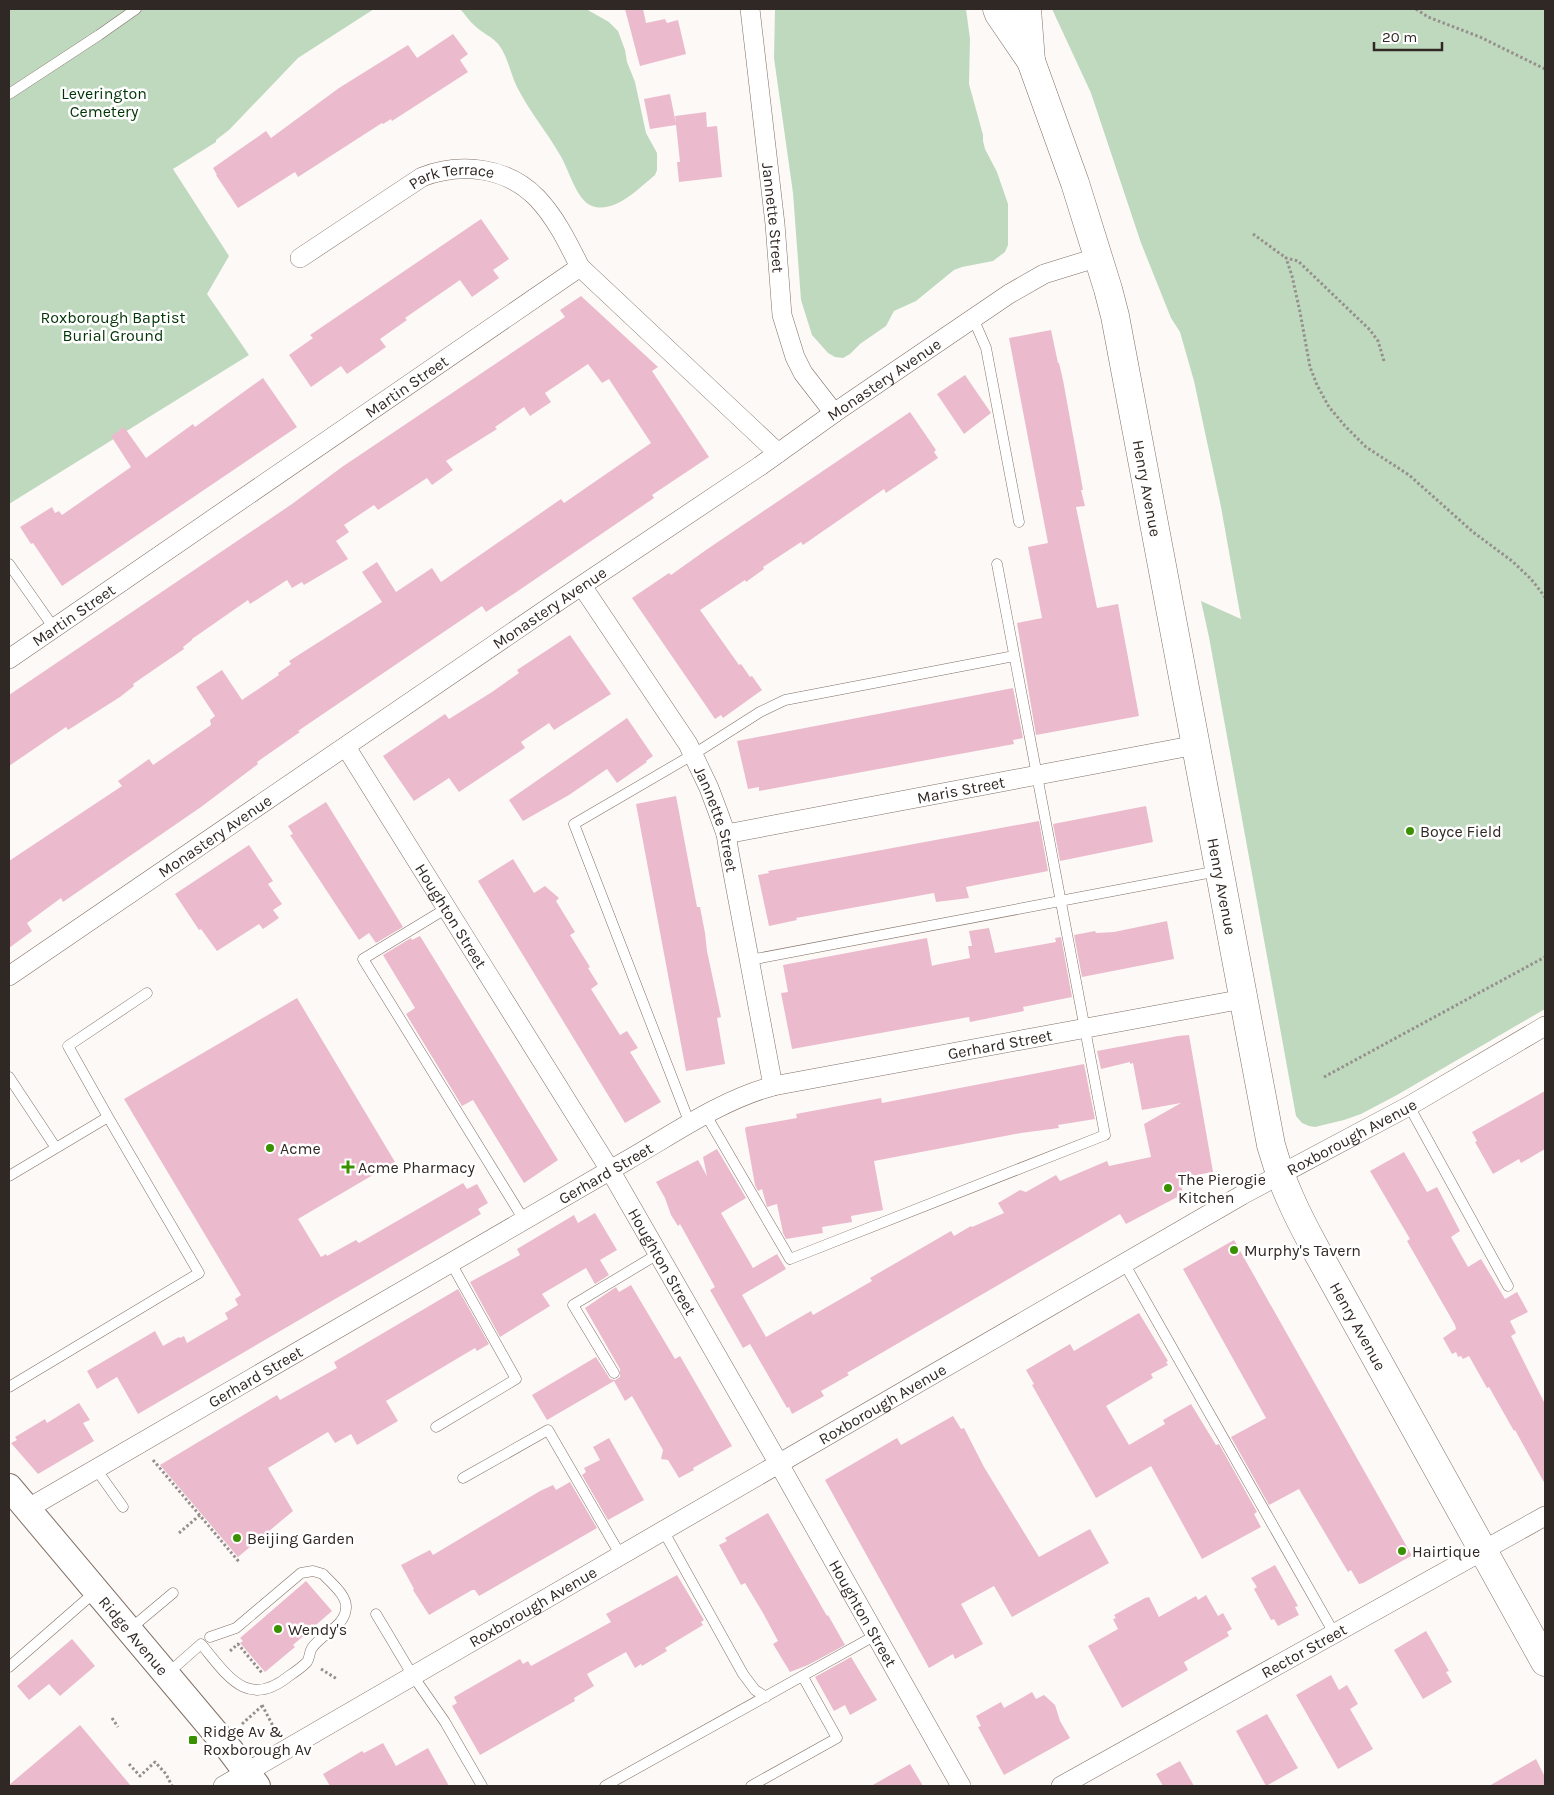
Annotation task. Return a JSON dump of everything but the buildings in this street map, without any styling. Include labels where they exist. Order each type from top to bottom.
[{"type":"main road","name":"Henry Avenue","points":[[1028,10],[1032,61],[1099,257],[1118,331],[1243,999],[1271,1145],[1279,1175],[1314,1248],[1545,1662]]},
{"type":"main road","name":"Henry Avenue","points":[[998,12],[1032,61]]},
{"type":"main road","name":"Ridge Avenue","points":[[9,1487],[167,1674],[252,1779]]},
{"type":"street","name":"Jannette Street","points":[[750,9],[775,224],[782,315],[795,357],[804,373],[834,413]]},
{"type":"street","name":"Park Terrace","points":[[300,258],[422,176],[454,168],[492,171],[508,177],[523,186],[537,198],[549,213],[580,267]]},
{"type":"street","name":"Monastery Avenue","points":[[9,976],[1029,281],[1058,269],[1099,257]]},
{"type":"street","points":[[580,267],[778,453]]},
{"type":"street","name":"Martin Street","points":[[9,659],[580,267]]},
{"type":"street","name":"Jannette Street","points":[[582,586],[694,754],[709,788],[726,834],[773,1086]]},
{"type":"street","name":"Maris Street","points":[[726,834],[1196,745]]},
{"type":"street","name":"Houghton Street","points":[[346,746],[610,1170],[961,1786]]},
{"type":"street","name":"Gerhard Street","points":[[27,1509],[610,1170],[738,1098],[773,1086],[1243,999]]},
{"type":"street","name":"Roxborough Avenue","points":[[223,1786],[252,1779],[413,1676],[664,1532],[1124,1263],[1279,1175],[1409,1106],[1545,1026]]},
{"type":"street","name":"Rector Street","points":[[1061,1786],[1545,1516]]},
{"type":"lane","points":[[9,94],[100,35],[136,9]]},
{"type":"lane","points":[[973,318],[986,348],[1018,522]]},
{"type":"lane","points":[[9,564],[54,628]]},
{"type":"lane","points":[[997,564],[1105,1135],[790,1259],[698,1120],[574,824],[694,754],[760,712],[785,700],[1014,656]]},
{"type":"lane","points":[[750,960],[1220,871]]},
{"type":"lane","points":[[447,908],[363,959],[524,1220]]},
{"type":"lane","points":[[9,1387],[199,1273],[68,1046],[147,993]]},
{"type":"lane","points":[[9,1077],[56,1148]]},
{"type":"lane","points":[[1409,1106],[1508,1286]]},
{"type":"lane","points":[[9,1176],[108,1117]]},
{"type":"lane","points":[[614,1373],[573,1305],[658,1254]]},
{"type":"lane","points":[[436,1427],[516,1379],[451,1263]]},
{"type":"lane","points":[[1124,1263],[1220,1436],[1334,1633]]},
{"type":"lane","points":[[463,1478],[548,1430],[622,1556]]},
{"type":"lane","points":[[96,1469],[123,1507]]},
{"type":"lane","points":[[664,1532],[744,1674],[755,1690],[766,1697]]},
{"type":"lane","points":[[167,1674],[201,1644],[230,1679],[241,1687],[253,1691],[266,1690],[279,1684],[308,1661],[312,1648],[343,1619],[346,1605],[344,1597],[323,1574],[307,1572],[301,1574],[236,1628],[210,1637]]},
{"type":"lane","points":[[9,1667],[96,1591]]},
{"type":"lane","points":[[129,1630],[173,1593]]},
{"type":"lane","points":[[376,1614],[413,1676],[445,1722],[482,1786]]},
{"type":"lane","points":[[605,1786],[876,1635]]},
{"type":"lane","points":[[751,1786],[837,1738],[803,1676]]},
{"type":"path","points":[[1416,9],[1428,17],[1480,37],[1545,69]]},
{"type":"path","points":[[1253,234],[1286,258],[1298,261],[1370,330],[1378,341],[1384,361]]},
{"type":"path","points":[[1286,258],[1292,276],[1310,367],[1317,385],[1330,407],[1345,426],[1366,447],[1409,475],[1473,532],[1512,561],[1531,579],[1545,597]]},
{"type":"path","points":[[1324,1077],[1545,957]]},
{"type":"path","points":[[153,1460],[240,1563]]},
{"type":"path","points":[[179,1533],[200,1515]]},
{"type":"path","points":[[230,1651],[238,1644],[266,1678]]},
{"type":"path","points":[[316,1666],[337,1679]]},
{"type":"path","points":[[242,1724],[262,1704],[273,1726]]},
{"type":"path","points":[[112,1718],[118,1727]]},
{"type":"path","points":[[129,1764],[140,1776],[156,1762],[166,1774],[172,1786]]},
{"type":"green space","points":[[9,9],[374,9],[298,58],[216,142],[173,169],[229,256],[207,294],[249,355],[9,504]]},
{"type":"green space","points":[[460,9],[586,9],[609,22],[618,31],[625,50],[627,62],[635,82],[646,133],[657,153],[657,170],[655,175],[634,193],[618,203],[601,207],[586,203],[577,191],[555,146],[522,96],[499,45],[473,24]]},
{"type":"green space","points":[[775,9],[966,9],[970,39],[969,84],[985,149],[997,172],[1008,204],[1008,245],[1005,252],[993,261],[954,270],[916,301],[894,311],[886,326],[843,358],[835,357],[828,353],[812,335],[801,300],[793,193],[774,58]]},
{"type":"green space","points":[[1052,9],[1545,9],[1545,1009],[1397,1095],[1361,1114],[1344,1120],[1315,1127],[1302,1123],[1296,1116],[1201,601],[1241,619],[1221,507],[1194,381],[1180,332],[1171,318],[1141,243],[1091,93]]},
{"type":"place","name":"Boyce Field","points":[[1410,831]]},
{"type":"place","name":"Acme","points":[[270,1148]]},
{"type":"place","name":"Acme Pharmacy","points":[[348,1167]]},
{"type":"place","name":"The Pierogie Kitchen","points":[[1168,1188]]},
{"type":"place","name":"Murphy's Tavern","points":[[1234,1250]]},
{"type":"place","name":"Beijing Garden","points":[[237,1538]]},
{"type":"place","name":"Hairtique","points":[[1402,1551]]},
{"type":"place","name":"Wendy's","points":[[278,1629]]},
{"type":"place","name":"Ridge Av & Roxborough Av","points":[[193,1740]]},
{"type":"park label","name":"Leverington Cemetery","points":[[104,102]]},
{"type":"park label","name":"Roxborough Baptist Burial Ground","points":[[113,326]]}]
